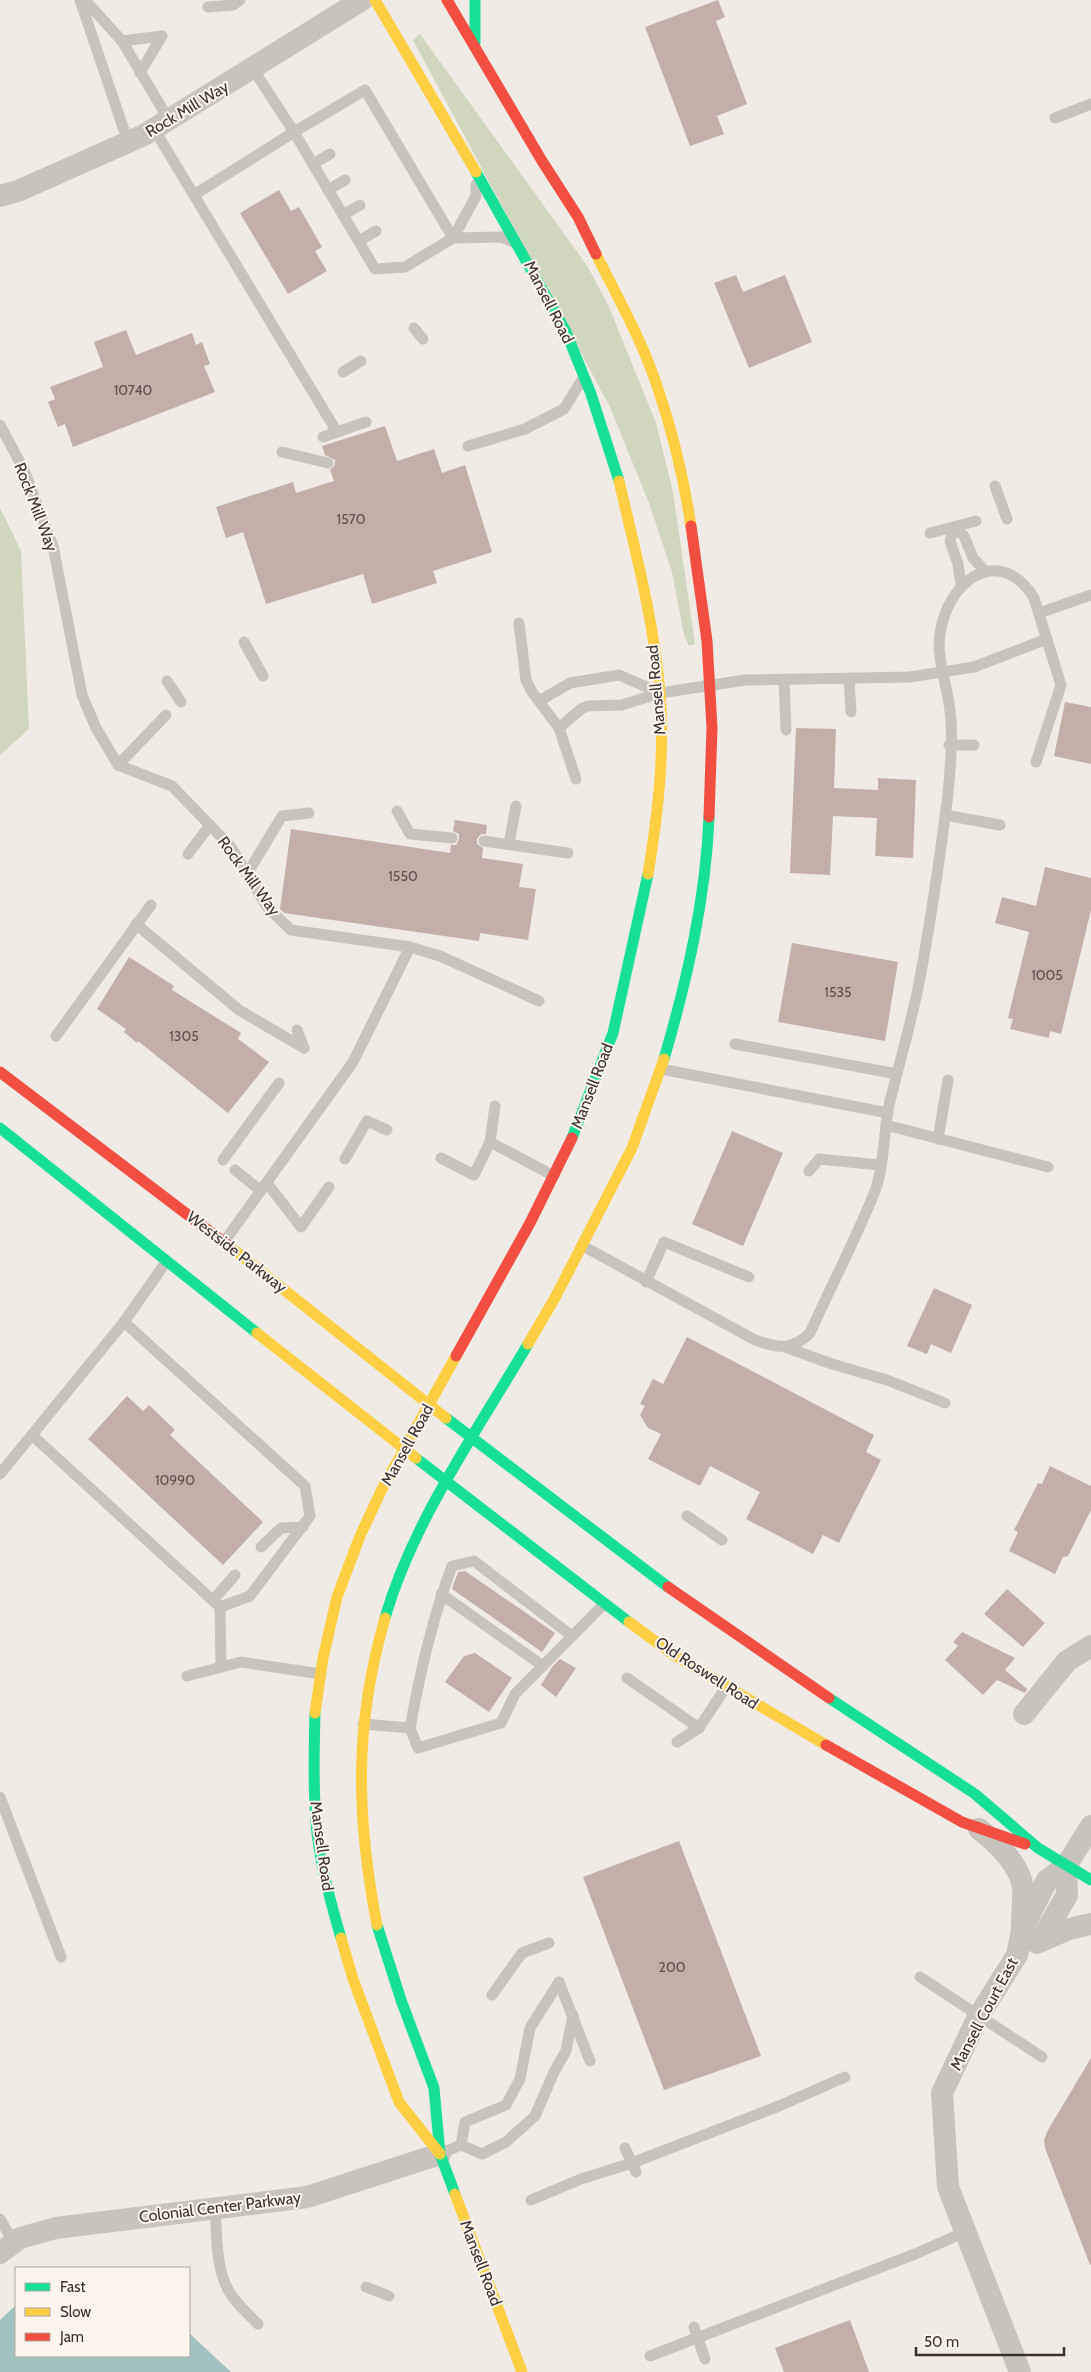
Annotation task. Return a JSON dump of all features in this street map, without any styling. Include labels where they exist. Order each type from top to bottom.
[{"type":"main road","name":"Mansell Road","points":[[375,0],[520,245],[566,332],[584,377],[621,489],[643,585],[660,693],[661,753],[658,814],[645,893],[613,1032],[574,1134],[554,1176],[382,1489],[360,1536],[337,1597],[315,1709],[313,1768],[317,1834],[330,1900],[353,1979],[398,2102],[440,2154]]},
{"type":"main road","name":"Mansell Road","points":[[448,0],[542,161],[578,217],[636,331],[658,388],[676,453],[690,521],[702,597],[712,728],[708,864],[680,1005],[661,1069],[632,1148],[583,1246],[556,1296],[446,1480],[419,1529],[394,1587],[375,1653],[363,1724],[360,1793],[366,1867],[379,1933],[401,2000],[434,2088],[440,2154],[522,2372]]},
{"type":"main road","points":[[475,0],[476,47]]},
{"type":"main road","name":"Westside Parkway","points":[[0,1072],[224,1242],[471,1438]]},
{"type":"main road","points":[[0,1128],[166,1262],[406,1448]]},
{"type":"main road","name":"Old Roswell Road","points":[[471,1438],[672,1590],[858,1718],[975,1794],[1038,1848],[1091,1880]]},
{"type":"main road","name":"Old Roswell Road","points":[[406,1448],[604,1604],[674,1654],[899,1787],[962,1822],[1038,1848]]},
{"type":"street","name":"Rock Mill Way","points":[[0,196],[18,191],[128,142],[161,125],[362,0]]},
{"type":"street","points":[[1024,1714],[1066,1660],[1091,1646]]},
{"type":"street","points":[[1032,1935],[1047,1880],[1066,1866],[1091,1826]]},
{"type":"street","points":[[977,1827],[997,1843],[1016,1870],[1022,1887],[1032,1935]]},
{"type":"street","points":[[1032,1935],[1091,1924]]},
{"type":"street","name":"Mansell Court East","points":[[1020,2372],[948,2187],[942,2093],[978,2017],[1017,1954],[1032,1935]]},
{"type":"street","name":"Colonial Center Parkway","points":[[7,2248],[20,2238],[56,2228],[307,2196],[440,2154]]},
{"type":"lane","points":[[80,0],[128,142]]},
{"type":"lane","points":[[85,0],[122,41],[140,73],[161,125],[194,196],[338,432]]},
{"type":"lane","points":[[208,7],[234,2]]},
{"type":"lane","points":[[122,41],[162,36],[140,73]]},
{"type":"lane","points":[[253,69],[294,132],[375,269],[405,267],[453,238],[502,237],[520,245]]},
{"type":"lane","points":[[194,196],[294,132],[365,90],[379,124],[425,202],[453,238]]},
{"type":"lane","points":[[1055,118],[1091,104]]},
{"type":"lane","points":[[313,164],[330,154]]},
{"type":"lane","points":[[453,238],[476,196],[475,169]]},
{"type":"lane","points":[[328,190],[345,180]]},
{"type":"lane","points":[[343,215],[360,205]]},
{"type":"lane","points":[[359,241],[376,231]]},
{"type":"lane","points":[[414,328],[423,339]]},
{"type":"lane","points":[[343,372],[361,361]]},
{"type":"lane","points":[[468,446],[525,429],[564,409],[584,377]]},
{"type":"lane","points":[[324,437],[366,422]]},
{"type":"lane","name":"Rock Mill Way","points":[[0,425],[24,470],[52,546],[82,695],[96,728],[118,765],[172,786],[231,847],[267,907],[291,930],[410,947],[440,956],[540,1001]]},
{"type":"lane","points":[[282,452],[328,462]]},
{"type":"lane","points":[[995,486],[1007,519]]},
{"type":"lane","points":[[930,533],[976,521]]},
{"type":"lane","points":[[954,528],[964,536],[973,558],[986,572]]},
{"type":"lane","points":[[954,528],[950,541],[958,564],[962,585]]},
{"type":"lane","points":[[785,1347],[795,1345],[810,1333],[876,1188],[888,1113],[918,984],[934,897],[945,815],[951,713],[938,656],[940,630],[951,600],[962,585],[973,577],[986,572],[1006,572],[1018,577],[1027,586],[1034,598],[1061,684],[1036,762]]},
{"type":"lane","points":[[1039,613],[1091,596]]},
{"type":"lane","points":[[519,622],[526,680],[559,728],[576,779]]},
{"type":"lane","points":[[559,728],[581,709],[588,706],[622,705],[660,693],[745,680],[910,677],[943,673],[974,667],[1047,639]]},
{"type":"lane","points":[[244,642],[263,676]]},
{"type":"lane","points":[[540,701],[570,683],[619,675],[660,693]]},
{"type":"lane","points":[[850,678],[851,712]]},
{"type":"lane","points":[[784,679],[786,730]]},
{"type":"lane","points":[[167,681],[180,702]]},
{"type":"lane","points":[[118,765],[166,715]]},
{"type":"lane","points":[[950,745],[974,745]]},
{"type":"lane","points":[[508,844],[516,806]]},
{"type":"lane","points":[[397,811],[410,834],[452,838]]},
{"type":"lane","points":[[247,874],[282,816],[309,813]]},
{"type":"lane","points":[[945,815],[1000,825]]},
{"type":"lane","points":[[188,854],[210,825]]},
{"type":"lane","points":[[484,841],[568,853]]},
{"type":"lane","points":[[56,1036],[151,905]]},
{"type":"lane","points":[[136,924],[238,1010],[304,1048],[297,1030]]},
{"type":"lane","points":[[224,1242],[353,1062],[410,947]]},
{"type":"lane","points":[[735,1044],[897,1074]]},
{"type":"lane","points":[[661,1069],[888,1113]]},
{"type":"lane","points":[[938,1139],[948,1080]]},
{"type":"lane","points":[[223,1160],[279,1084]]},
{"type":"lane","points":[[441,1158],[474,1175],[490,1142],[495,1106]]},
{"type":"lane","points":[[345,1159],[367,1121],[387,1130]]},
{"type":"lane","points":[[886,1125],[1048,1167]]},
{"type":"lane","points":[[490,1142],[554,1176]]},
{"type":"lane","points":[[809,1171],[818,1159],[880,1165]]},
{"type":"lane","points":[[236,1170],[264,1187],[301,1227],[329,1187]]},
{"type":"lane","points":[[646,1282],[664,1242],[749,1277]]},
{"type":"lane","points":[[583,1246],[746,1336],[888,1380],[945,1403]]},
{"type":"lane","points":[[0,1474],[124,1322],[166,1262]]},
{"type":"lane","points":[[124,1322],[305,1486],[310,1516],[303,1527],[250,1596],[217,1603]]},
{"type":"lane","points":[[32,1435],[217,1603]]},
{"type":"lane","points":[[687,1516],[722,1540]]},
{"type":"lane","points":[[261,1546],[281,1528],[303,1527]]},
{"type":"lane","points":[[572,1636],[474,1561],[452,1566],[421,1666],[410,1728],[418,1748],[501,1723],[515,1694],[604,1604]]},
{"type":"lane","points":[[221,1667],[217,1603],[235,1575]]},
{"type":"lane","points":[[442,1594],[543,1666]]},
{"type":"lane","points":[[187,1676],[241,1662],[321,1674]]},
{"type":"lane","points":[[628,1678],[699,1728]]},
{"type":"lane","points":[[677,1742],[699,1728],[726,1686]]},
{"type":"lane","points":[[363,1724],[410,1728]]},
{"type":"lane","points":[[0,1797],[61,1957]]},
{"type":"lane","points":[[492,1995],[522,1953],[549,1943]]},
{"type":"lane","points":[[920,1977],[978,2017],[1042,2057]]},
{"type":"lane","points":[[461,2145],[465,2122],[506,2105],[520,2079],[530,2028],[559,1982],[590,2061]]},
{"type":"lane","points":[[440,2154],[461,2145],[482,2154],[506,2142],[535,2116],[554,2072],[566,2051],[573,2015]]},
{"type":"lane","points":[[531,2200],[581,2179],[634,2168],[845,2077]]},
{"type":"lane","points":[[625,2148],[634,2168]]},
{"type":"lane","points":[[215,2208],[220,2261],[226,2285],[231,2295],[258,2324]]},
{"type":"lane","points":[[0,2220],[7,2248]]},
{"type":"lane","points":[[650,2356],[698,2339],[965,2232]]},
{"type":"lane","points":[[366,2287],[389,2296]]},
{"type":"lane","points":[[694,2327],[704,2359]]},
{"type":"green space","points":[[420,34],[588,267],[609,307],[656,423],[673,492],[695,644],[689,646],[684,635],[672,572],[649,503],[610,407],[413,40]]},
{"type":"green space","points":[[0,508],[21,551],[29,729],[0,755]]},
{"type":"water","points":[[15,2306],[15,2357],[190,2357],[190,2334],[231,2372],[0,2372],[0,2320]]},
{"type":"building","points":[[718,0],[725,17],[716,21],[747,104],[717,116],[724,134],[690,146],[645,27]]},
{"type":"building","points":[[279,190],[291,211],[299,207],[322,247],[315,251],[327,271],[288,294],[240,213]]},
{"type":"building","points":[[736,275],[743,292],[785,275],[812,342],[749,368],[714,283]]},
{"type":"building","points":[[126,330],[136,355],[192,333],[196,345],[202,342],[210,364],[204,366],[215,392],[73,447],[65,424],[58,427],[48,402],[55,399],[50,387],[103,367],[94,342]]},
{"type":"building","points":[[385,426],[397,461],[434,449],[442,473],[465,465],[492,552],[433,571],[437,583],[372,604],[363,574],[266,604],[243,532],[226,538],[216,507],[293,482],[296,493],[334,481],[330,470],[335,465],[335,460],[325,455],[322,446]]},
{"type":"building","points":[[1065,702],[1091,707],[1091,764],[1054,756]]},
{"type":"building","points":[[796,728],[836,729],[834,788],[878,790],[878,778],[916,780],[913,858],[875,856],[877,818],[833,816],[830,875],[790,873]]},
{"type":"building","points":[[455,820],[487,825],[486,834],[481,834],[477,839],[477,844],[483,848],[482,858],[523,864],[519,887],[536,889],[528,940],[480,933],[479,941],[284,913],[280,909],[291,829],[450,853],[451,845],[456,845],[459,839],[459,834],[453,831]]},
{"type":"building","points":[[1045,867],[1091,878],[1091,910],[1061,1034],[1050,1031],[1049,1038],[1010,1029],[1013,1019],[1008,1018],[1029,932],[995,923],[1002,897],[1036,906]]},
{"type":"building","points":[[792,943],[898,962],[885,1041],[778,1022]]},
{"type":"building","points":[[129,957],[174,986],[172,990],[241,1033],[238,1039],[269,1062],[228,1113],[138,1041],[137,1043],[124,1032],[126,1029],[97,1009]]},
{"type":"building","points":[[732,1131],[783,1153],[743,1246],[692,1224]]},
{"type":"building","points":[[934,1288],[972,1305],[951,1353],[931,1344],[927,1354],[907,1346]]},
{"type":"building","points":[[687,1337],[874,1435],[866,1452],[881,1460],[839,1543],[823,1535],[813,1554],[746,1519],[760,1492],[710,1466],[700,1486],[648,1459],[661,1434],[648,1428],[640,1415],[645,1406],[640,1404],[653,1379],[663,1384]]},
{"type":"building","points":[[127,1396],[143,1411],[149,1405],[175,1430],[170,1435],[263,1522],[223,1565],[88,1439]]},
{"type":"building","points":[[1050,1466],[1091,1486],[1091,1510],[1068,1556],[1063,1557],[1055,1574],[1009,1551],[1018,1532],[1014,1530],[1038,1483],[1042,1484]]},
{"type":"building","points":[[465,1571],[555,1633],[542,1652],[452,1589],[458,1572]]},
{"type":"building","points":[[1007,1589],[1045,1623],[1023,1647],[984,1614]]},
{"type":"building","points":[[962,1632],[1015,1658],[1005,1670],[1027,1689],[1025,1693],[997,1680],[983,1695],[945,1660],[958,1646],[953,1642]]},
{"type":"building","points":[[475,1653],[512,1678],[489,1712],[445,1682],[464,1656]]},
{"type":"building","points":[[560,1659],[576,1668],[556,1697],[541,1685],[552,1667]]},
{"type":"building","points":[[679,1841],[761,2056],[664,2090],[583,1877]]},
{"type":"building","points":[[1091,2058],[1090,2265],[1045,2148],[1044,2140],[1048,2130]]},
{"type":"building","points":[[850,2320],[869,2372],[784,2372],[775,2348]]},
{"type":"traffic: fast","points":[[475,0],[475,43]]},
{"type":"traffic: fast","points":[[476,172],[566,332],[591,394],[619,481]]},
{"type":"traffic: fast","points":[[664,1059],[688,969],[700,908],[709,817]]},
{"type":"traffic: fast","points":[[572,1138],[613,1033],[648,874]]},
{"type":"traffic: fast","points":[[0,1128],[257,1333]]},
{"type":"traffic: fast","points":[[385,1618],[397,1582],[429,1512],[528,1344]]},
{"type":"traffic: fast","points":[[446,1418],[668,1587]]},
{"type":"traffic: fast","points":[[416,1458],[629,1622]]},
{"type":"traffic: fast","points":[[829,1698],[975,1794],[1038,1848],[1091,1880]]},
{"type":"traffic: fast","points":[[315,1713],[314,1788],[317,1833],[324,1873],[341,1938]]},
{"type":"traffic: fast","points":[[377,1925],[401,2000],[434,2088],[440,2154],[455,2194]]},
{"type":"traffic: slow","points":[[375,0],[476,172]]},
{"type":"traffic: slow","points":[[596,254],[630,320],[652,372],[673,440],[691,526]]},
{"type":"traffic: slow","points":[[619,481],[649,612],[660,693],[662,738],[660,784],[648,874]]},
{"type":"traffic: slow","points":[[528,1344],[556,1296],[632,1148],[664,1059]]},
{"type":"traffic: slow","points":[[230,1247],[446,1418]]},
{"type":"traffic: slow","points":[[257,1333],[416,1458]]},
{"type":"traffic: slow","points":[[315,1713],[323,1658],[337,1597],[360,1536],[382,1489],[456,1356]]},
{"type":"traffic: slow","points":[[377,1925],[365,1846],[362,1771],[363,1734],[368,1696],[385,1618]]},
{"type":"traffic: slow","points":[[629,1622],[674,1655],[826,1745]]},
{"type":"traffic: slow","points":[[341,1938],[353,1979],[399,2102],[440,2154]]},
{"type":"traffic: slow","points":[[455,2194],[522,2372]]},
{"type":"traffic: jam","points":[[447,0],[542,161],[578,217],[596,254]]},
{"type":"traffic: jam","points":[[691,526],[707,641],[712,728],[709,817]]},
{"type":"traffic: jam","points":[[0,1072],[230,1247]]},
{"type":"traffic: jam","points":[[456,1356],[530,1223],[572,1138]]},
{"type":"traffic: jam","points":[[668,1587],[829,1698]]},
{"type":"traffic: jam","points":[[826,1745],[962,1822],[1025,1844]]}]
